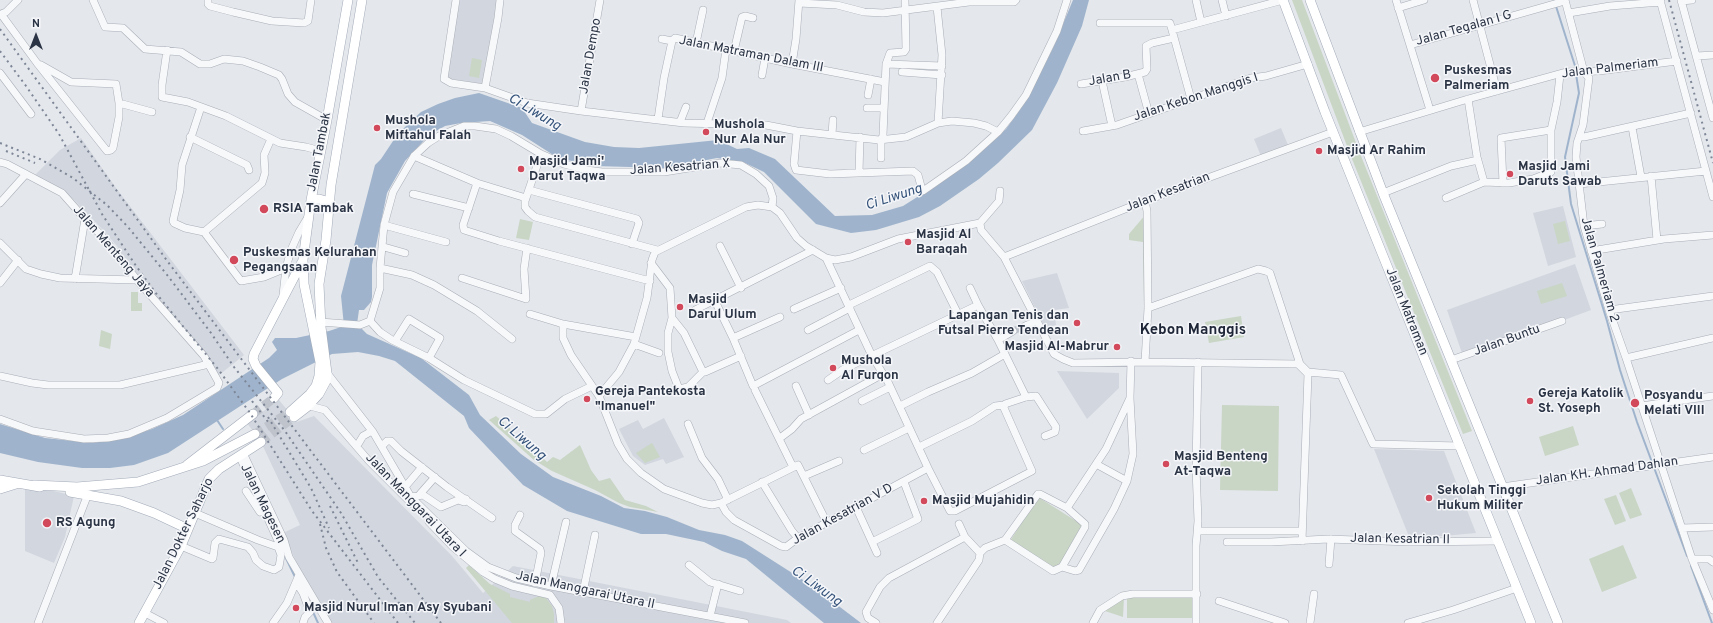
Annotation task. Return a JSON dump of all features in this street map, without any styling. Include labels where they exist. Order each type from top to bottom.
[{"type":"main road","name":"Jalan Tambak","points":[[318,324],[304,284],[303,260],[308,216],[327,120],[348,0]]},
{"type":"main road","name":"Jalan Tambak","points":[[323,361],[316,386],[292,415],[307,407],[320,394],[326,381],[327,373],[323,361],[318,324],[320,284],[331,185],[362,0]]},
{"type":"main road","name":"Jalan Matraman","points":[[1283,0],[1333,132],[1498,540],[1530,623]]},
{"type":"main road","name":"Jalan Matraman","points":[[1310,0],[1383,193],[1558,623]]},
{"type":"main road","points":[[315,183],[323,188],[331,185]]},
{"type":"main road","points":[[311,200],[319,199],[329,205]]},
{"type":"main road","points":[[274,398],[278,394],[256,366],[253,359],[254,351],[282,302],[303,260]]},
{"type":"main road","points":[[0,480],[34,485],[77,487],[138,482],[184,467],[206,448],[253,414]]},
{"type":"main road","name":"Jalan Dokter Saharjo","points":[[139,623],[181,546],[209,479],[219,469],[241,454],[258,438],[203,461],[184,467]]},
{"type":"main road","points":[[0,488],[21,483]]},
{"type":"main road","points":[[120,484],[116,491],[117,496],[122,501]]},
{"type":"main road","points":[[34,485],[43,488],[88,494],[122,501],[188,529]]},
{"type":"street","points":[[18,0],[6,12],[1,14],[37,63],[108,151],[113,148],[119,117],[116,84],[71,82],[37,63]]},
{"type":"street","points":[[93,0],[105,27],[124,28],[145,49],[181,52],[200,64],[210,64],[224,59],[243,61],[279,75],[282,78],[288,94],[295,102],[327,120]]},
{"type":"street","points":[[208,0],[208,4],[210,6],[233,12],[272,21],[304,23],[308,21],[311,0]]},
{"type":"street","points":[[456,0],[443,76],[446,82],[485,88],[527,103],[581,111],[680,122],[766,125],[797,131],[881,139],[906,137],[938,123],[952,121],[974,123],[986,126],[998,132]]},
{"type":"street","points":[[485,88],[500,0]]},
{"type":"street","name":"Jalan Dempo","points":[[581,111],[600,0]]},
{"type":"street","points":[[881,158],[886,64],[890,53],[905,51],[905,0]]},
{"type":"street","points":[[792,64],[796,39],[799,1],[837,5],[864,12],[896,13],[906,10],[937,7],[969,1],[1014,2],[1016,0]]},
{"type":"street","points":[[797,131],[794,164],[796,170],[830,174],[913,171],[918,174],[923,191],[966,161],[998,132],[1026,95],[1058,31],[1067,0]]},
{"type":"street","points":[[1196,0],[1201,22]]},
{"type":"street","points":[[1222,0],[1226,16]]},
{"type":"street","points":[[1172,30],[1283,0]]},
{"type":"street","points":[[1396,0],[1430,110]]},
{"type":"street","points":[[1398,8],[1424,0]]},
{"type":"street","points":[[1473,0],[1497,91]]},
{"type":"street","points":[[1692,0],[1681,1],[1713,118]]},
{"type":"street","name":"Jalan Tegalan I G","points":[[1410,45],[1563,1]]},
{"type":"street","name":"Jalan Palmeriam 2","points":[[1563,1],[1568,13],[1583,72],[1589,78],[1589,88],[1583,125],[1579,137],[1576,157],[1584,226],[1609,310],[1626,358],[1659,465],[1692,559],[1713,610]]},
{"type":"street","points":[[1568,13],[1610,6],[1660,1],[1713,197]]},
{"type":"street","points":[[937,7],[942,66],[938,123]]},
{"type":"street","points":[[696,43],[703,10]]},
{"type":"street","points":[[734,51],[742,17],[745,16],[753,18]]},
{"type":"street","points":[[1100,23],[1170,23],[1191,99]]},
{"type":"street","name":"Jalan Matraman Dalam III","points":[[658,119],[660,77],[672,41],[675,38],[792,64],[871,78],[885,82]]},
{"type":"street","name":"Jalan B","points":[[1081,84],[1138,74],[1147,70],[1146,46],[1152,43],[1174,38]]},
{"type":"street","points":[[662,39],[672,41]]},
{"type":"street","points":[[707,123],[722,78],[726,49]]},
{"type":"street","points":[[167,50],[161,97],[188,102],[201,107],[242,124],[280,143],[321,151]]},
{"type":"street","points":[[1696,56],[1713,55]]},
{"type":"street","points":[[762,75],[765,58]]},
{"type":"street","name":"Jalan Palmeriam","points":[[1360,132],[1468,99],[1563,74],[1677,61]]},
{"type":"street","points":[[886,64],[942,66]]},
{"type":"street","name":"Jalan Kebon Manggis I","points":[[1083,131],[1112,126],[1251,78],[1266,76],[1308,64]]},
{"type":"street","points":[[902,72],[942,75]]},
{"type":"street","name":"Jalan B","points":[[1138,74],[1149,114]]},
{"type":"street","points":[[1446,198],[1484,182],[1504,183],[1524,181],[1550,173],[1551,130],[1563,74]]},
{"type":"street","points":[[1,77],[32,114]]},
{"type":"street","points":[[868,95],[871,78]]},
{"type":"street","points":[[1102,81],[1112,126]]},
{"type":"street","points":[[1468,99],[1478,160],[1484,182]]},
{"type":"street","points":[[119,104],[152,112]]},
{"type":"street","points":[[201,107],[182,165],[180,190],[173,222],[185,228],[204,232],[242,281],[264,277],[286,268]]},
{"type":"street","points":[[680,122],[686,107]]},
{"type":"street","points":[[867,108],[884,108]]},
{"type":"street","points":[[1579,137],[1632,127],[1691,113]]},
{"type":"street","points":[[832,134],[833,120]]},
{"type":"street","name":"Jalan Kesatrian X","points":[[369,321],[380,288],[380,268],[384,225],[393,192],[414,156],[439,136],[464,126],[496,129],[541,154],[575,168],[602,172],[664,172],[720,163],[741,165],[756,174],[769,186],[773,198],[772,207]]},
{"type":"street","points":[[1632,127],[1641,177]]},
{"type":"street","points":[[1504,183],[1501,138],[1551,130]]},
{"type":"street","name":"Jalan Kesatrian","points":[[1004,257],[1145,201],[1333,132]]},
{"type":"street","points":[[859,173],[860,137]]},
{"type":"street","points":[[190,138],[247,165],[249,170]]},
{"type":"street","points":[[204,232],[262,183],[265,173],[264,155],[271,139]]},
{"type":"street","points":[[541,154],[526,198],[525,207],[535,217],[658,250]]},
{"type":"street","points":[[414,156],[477,183],[526,198]]},
{"type":"street","points":[[1383,193],[1452,166],[1478,160]]},
{"type":"street","name":"Jalan Menteng Jaya","points":[[0,162],[7,164],[62,193],[108,242],[137,280],[209,364],[219,383],[217,388],[167,418],[129,434],[100,440],[33,431],[0,420]]},
{"type":"street","points":[[1579,184],[1706,171]]},
{"type":"street","points":[[0,203],[26,174]]},
{"type":"street","points":[[1651,176],[1657,240]]},
{"type":"street","points":[[477,183],[463,225],[464,230],[650,281]]},
{"type":"street","points":[[529,190],[637,219],[639,223],[632,244]]},
{"type":"street","points":[[599,396],[618,372],[635,340],[650,281],[651,263],[654,254],[658,250],[746,207],[758,205],[772,207],[780,213],[801,242],[813,250],[826,258],[835,260],[845,259],[898,239],[980,223],[999,201],[1000,191]]},
{"type":"street","points":[[413,194],[469,208]]},
{"type":"street","points":[[1145,201],[1147,210],[1148,308],[1145,362]]},
{"type":"street","points":[[282,302],[286,268],[297,236],[308,216]]},
{"type":"street","points":[[75,279],[85,219]]},
{"type":"street","points":[[980,223],[981,230],[1004,257],[1054,354],[1063,359],[1073,363],[1131,361],[1299,364],[1308,372],[1340,375],[1372,443],[1375,445],[1460,446]]},
{"type":"street","points":[[1584,226],[1602,224]]},
{"type":"street","points":[[384,225],[446,242]]},
{"type":"street","points":[[1591,251],[1657,240],[1713,235]]},
{"type":"street","points":[[0,242],[26,269],[41,274],[75,279],[137,280]]},
{"type":"street","points":[[720,246],[741,288]]},
{"type":"street","points":[[384,247],[405,253]]},
{"type":"street","points":[[462,278],[526,299],[524,269],[527,248]]},
{"type":"street","points":[[695,310],[741,288],[813,250]]},
{"type":"street","points":[[826,258],[850,307],[859,330],[900,406],[928,468],[950,511],[952,512],[1031,471],[1004,405]]},
{"type":"street","points":[[0,283],[18,260]]},
{"type":"street","points":[[651,263],[670,288],[672,318],[668,333],[668,352],[672,371],[679,389],[688,386],[703,372],[741,356]]},
{"type":"street","points":[[808,330],[930,266],[936,272],[958,314]]},
{"type":"street","points":[[380,268],[412,275],[434,285],[476,311],[512,339]]},
{"type":"street","points":[[1148,308],[1258,269],[1270,273],[1299,364],[1308,374],[1302,541]]},
{"type":"street","points":[[794,309],[841,288]]},
{"type":"street","points":[[970,288],[1026,397]]},
{"type":"street","points":[[1609,310],[1713,296]]},
{"type":"street","points":[[715,301],[733,338],[753,386],[859,330]]},
{"type":"street","points":[[828,380],[844,369],[978,305]]},
{"type":"street","points":[[530,314],[563,324],[635,340],[659,353]]},
{"type":"street","points":[[733,338],[780,317]]},
{"type":"street","points":[[672,318],[684,333],[703,372]]},
{"type":"street","points":[[395,342],[409,319],[440,338],[429,358]]},
{"type":"street","points":[[318,324],[360,325],[369,321],[380,332],[395,342],[429,358],[464,380],[535,414],[546,414],[565,399],[592,386]]},
{"type":"street","points":[[1025,326],[1037,321]]},
{"type":"street","name":"Jalan Buntu","points":[[1451,360],[1562,321]]},
{"type":"street","points":[[563,324],[562,334],[565,344],[599,396],[618,444],[627,459],[641,473],[664,489],[702,504],[712,505],[724,502],[798,465],[827,523]]},
{"type":"street","points":[[998,340],[1013,331]]},
{"type":"street","points":[[1626,358],[1713,338]]},
{"type":"street","points":[[900,406],[972,373],[1005,354]]},
{"type":"street","points":[[1062,567],[1075,571],[1079,570],[1114,509],[1127,481],[1133,454],[1130,398],[1131,361]]},
{"type":"street","points":[[1196,623],[1196,546],[1198,530],[1196,468],[1198,362]]},
{"type":"street","points":[[0,376],[48,385],[120,385],[209,364]]},
{"type":"street","name":"Jalan Manggarai Utara II","points":[[327,373],[372,431],[411,497],[466,552],[488,567],[516,578],[535,583],[745,623]]},
{"type":"street","points":[[780,438],[792,429],[801,419],[883,374]]},
{"type":"street","points":[[796,386],[809,415]]},
{"type":"street","points":[[862,401],[890,387]]},
{"type":"street","points":[[755,390],[793,467]]},
{"type":"street","points":[[919,447],[972,422],[995,406],[1004,405],[1026,397],[1036,396],[1056,427],[1055,432],[1045,436]]},
{"type":"street","points":[[1641,406],[1713,396]]},
{"type":"street","points":[[1066,508],[1106,448],[1130,398]]},
{"type":"street","name":"Jalan Manggarai Utara I","points":[[307,407],[310,406],[325,410],[452,548],[495,579],[512,586],[550,595],[559,608],[561,623]]},
{"type":"street","points":[[688,424],[702,458],[718,479],[724,502]]},
{"type":"street","points":[[864,450],[909,428]]},
{"type":"street","points":[[357,446],[363,436],[372,431]]},
{"type":"street","points":[[382,446],[387,442],[392,441],[435,477],[492,518]]},
{"type":"street","name":"Jalan Magesen","points":[[241,454],[284,540],[297,579],[328,623]]},
{"type":"street","name":"Jalan KH. Ahmad Dahlan","points":[[1502,487],[1713,457]]},
{"type":"street","points":[[804,476],[839,461]]},
{"type":"street","points":[[1096,464],[1127,481]]},
{"type":"street","points":[[405,487],[422,466]]},
{"type":"street","name":"Jalan Kesatrian V D","points":[[724,502],[726,512],[734,520],[781,546],[787,546],[798,538],[928,468]]},
{"type":"street","points":[[411,497],[420,494],[435,477]]},
{"type":"street","points":[[762,482],[792,531],[798,538]]},
{"type":"street","points":[[872,542],[918,519],[916,510],[904,482]]},
{"type":"street","points":[[181,546],[212,558],[216,540],[221,539],[248,548],[253,553],[256,560],[263,566],[274,570],[279,567],[281,555],[278,547],[256,505],[246,491]]},
{"type":"street","points":[[38,623],[88,494]]},
{"type":"street","points":[[420,494],[441,507],[458,500],[464,502],[466,499]]},
{"type":"street","points":[[980,553],[993,544],[1005,540],[1038,494],[1066,508],[1085,524],[1085,527],[1062,567],[1053,571],[1005,540]]},
{"type":"street","points":[[856,507],[877,553]]},
{"type":"street","points":[[195,513],[278,547]]},
{"type":"street","points":[[520,515],[515,524],[515,531],[540,549],[541,553],[535,583]]},
{"type":"street","points":[[551,586],[566,522]]},
{"type":"street","points":[[937,623],[980,560],[980,553],[966,537],[959,524]]},
{"type":"street","points":[[1682,528],[1713,527]]},
{"type":"street","points":[[1198,530],[1302,530]]},
{"type":"street","points":[[583,592],[595,535]]},
{"type":"street","points":[[876,623],[868,618],[866,612],[885,581],[966,537]]},
{"type":"street","points":[[1329,564],[1331,539]]},
{"type":"street","name":"Jalan Kesatrian II","points":[[1227,542],[1331,539],[1410,542],[1498,540]]},
{"type":"street","points":[[1692,559],[1708,559],[1713,562]]},
{"type":"street","points":[[689,565],[707,580],[740,591]]},
{"type":"street","points":[[274,623],[287,603],[297,579]]},
{"type":"street","points":[[297,579],[310,612],[305,617],[303,623]]},
{"type":"street","points":[[710,616],[718,584]]},
{"type":"street","points":[[1408,623],[1453,610],[1516,588]]},
{"type":"street","points":[[1093,623],[1100,610],[1122,596],[1133,594],[1197,594]]},
{"type":"street","points":[[1310,623],[1314,594]]},
{"type":"street","points":[[1219,601],[1285,623]]},
{"type":"street","points":[[145,613],[164,623]]},
{"type":"shaded area","points":[[460,0],[498,0],[483,84],[445,78]]},
{"type":"shaded area","points":[[1281,128],[1288,145],[1261,156],[1254,139]]},
{"type":"shaded area","points":[[81,138],[116,188],[244,355],[218,376],[126,261],[117,246],[104,231],[74,200],[34,176],[60,150]]},
{"type":"shaded area","points":[[1563,206],[1576,257],[1548,266],[1533,213]]},
{"type":"shaded area","points":[[1575,264],[1591,310],[1489,348],[1463,356],[1447,310]]},
{"type":"shaded area","points":[[1057,273],[1069,308],[1054,310],[1056,325],[1045,328],[1022,281]]},
{"type":"shaded area","points":[[1057,371],[1119,373],[1119,388],[1087,419]]},
{"type":"shaded area","points":[[279,400],[297,422],[314,416],[452,556],[483,593],[513,566],[787,620],[791,623],[331,623],[304,579],[283,533],[300,525],[261,442],[247,423]]},
{"type":"shaded area","points":[[664,418],[684,457],[666,464],[663,459],[645,465],[633,456],[619,429],[638,420],[643,429]]},
{"type":"shaded area","name":"Sekolah Tinggi Hukum Militer","points":[[1374,449],[1444,451],[1476,533],[1410,539]]},
{"type":"shaded area","name":"RS Agung","points":[[25,489],[54,491],[74,496],[65,537],[54,563],[25,551]]},
{"type":"green space","points":[[1292,0],[1302,0],[1361,156],[1472,431],[1463,434],[1350,154]]},
{"type":"green space","points":[[472,58],[482,60],[479,78],[469,76]]},
{"type":"green space","points":[[1146,214],[1147,305],[1144,305],[1143,242],[1129,240],[1129,234]]},
{"type":"green space","points":[[520,219],[533,222],[529,240],[516,238]]},
{"type":"green space","points":[[1565,221],[1570,241],[1558,244],[1553,224]]},
{"type":"green space","points":[[1562,283],[1567,296],[1541,304],[1537,291]]},
{"type":"green space","points":[[131,292],[138,292],[138,303],[142,303],[142,311],[131,311]]},
{"type":"green space","points":[[1241,316],[1244,337],[1209,343],[1205,322]]},
{"type":"green space","points":[[101,330],[112,334],[110,349],[99,346]]},
{"type":"green space","points":[[1222,405],[1279,406],[1278,491],[1220,490]]},
{"type":"green space","points":[[496,416],[510,428],[511,433],[518,436],[523,436],[545,454],[542,457],[547,462],[553,457],[560,460],[580,445],[591,470],[599,481],[610,478],[625,500],[646,506],[658,512],[630,507],[619,503],[595,490],[552,471],[534,460],[489,420]]},
{"type":"green space","points":[[1573,426],[1579,445],[1545,456],[1539,437]]},
{"type":"green space","points":[[652,443],[660,457],[645,463],[636,453]]},
{"type":"green space","points":[[1631,488],[1642,515],[1630,519],[1619,493]]},
{"type":"green space","points":[[1616,495],[1626,521],[1615,525],[1604,499]]},
{"type":"green space","points":[[1038,497],[1084,526],[1056,570],[1010,541]]},
{"type":"green space","points":[[1623,545],[1637,578],[1602,592],[1589,559]]},
{"type":"green space","points":[[469,565],[490,584],[510,594],[510,597],[530,602],[530,600],[539,596],[546,598],[552,606],[554,623],[512,623],[466,568]]},
{"type":"green space","points":[[1127,596],[1193,596],[1193,618],[1127,618]]},
{"type":"green space","points":[[1124,598],[1123,617],[1105,611]]},
{"type":"water","points":[[1073,0],[1089,0],[1082,26],[1057,83],[1032,130],[979,179],[940,206],[919,217],[876,230],[851,233],[816,224],[764,172],[743,162],[717,158],[665,168],[595,166],[558,158],[522,135],[490,121],[461,123],[445,126],[429,135],[405,161],[387,193],[372,265],[371,302],[364,310],[359,310],[357,324],[367,334],[421,358],[469,395],[480,415],[521,454],[553,477],[601,496],[624,508],[645,511],[667,517],[699,530],[725,535],[742,541],[811,585],[861,623],[824,623],[746,559],[722,551],[704,542],[666,534],[641,534],[567,511],[523,485],[469,428],[464,416],[395,361],[379,356],[358,352],[332,354],[282,379],[168,453],[134,465],[110,468],[82,468],[38,462],[0,453],[0,424],[45,438],[92,443],[121,439],[152,429],[183,415],[269,358],[277,350],[272,342],[275,338],[296,338],[329,331],[344,326],[341,296],[375,165],[381,159],[397,135],[409,123],[421,112],[438,104],[455,98],[479,93],[522,108],[532,123],[585,142],[614,147],[639,148],[718,140],[737,149],[749,148],[775,159],[835,216],[872,215],[903,206],[941,182],[1006,129],[1024,104],[1053,48]]},
{"type":"waterway","points":[[1554,0],[1576,69]]},
{"type":"waterway","points":[[1576,74],[1579,93],[1565,157],[1571,204],[1607,321],[1620,370],[1637,422],[1687,556]]},
{"type":"waterway","points":[[217,420],[223,429]]},
{"type":"waterway","points":[[284,554],[295,577]]},
{"type":"waterway","points":[[1691,566],[1712,623]]},
{"type":"waterway","points":[[313,612],[318,623]]},
{"type":"tunnel","points":[[1013,331],[1025,326]]},
{"type":"tunnel","points":[[253,414],[274,398]]},
{"type":"tunnel","points":[[255,434],[290,412]]},
{"type":"tunnel","points":[[261,442],[294,417]]},
{"type":"railway","points":[[1669,0],[1713,163]]},
{"type":"railway","points":[[0,29],[168,262],[441,623]]},
{"type":"railway","points":[[0,51],[59,134],[102,214],[134,263],[155,292],[218,369],[250,413],[312,511],[398,623]]},
{"type":"railway","points":[[0,143],[40,159],[73,178],[107,205],[128,227],[168,276],[211,333],[234,367],[285,431],[341,513],[378,577],[415,623]]},
{"type":"railway","points":[[6,151],[35,163]]},
{"type":"railway","points":[[252,401],[269,423]]},
{"type":"railway","points":[[268,417],[311,488],[329,528]]},
{"type":"railway","points":[[330,506],[359,565]]},
{"type":"railway","points":[[320,524],[326,548],[337,572],[374,623]]},
{"type":"place","name":"Puskesmas Palmeriam","points":[[1435,78]]},
{"type":"place","name":"Mushola Miftahul Falah","points":[[377,128]]},
{"type":"place","name":"Mushola Nur Ala Nur","points":[[706,132]]},
{"type":"place","name":"Masjid Ar Rahim","points":[[1319,151]]},
{"type":"place","name":"Masjid Jami' Darut Taqwa","points":[[521,169]]},
{"type":"place","name":"Masjid Jami Daruts Sawab","points":[[1510,174]]},
{"type":"place","name":"RSIA Tambak","points":[[264,209]]},
{"type":"place","name":"Masjid Al Baraqah","points":[[908,242]]},
{"type":"place","name":"Puskesmas Kelurahan Pegangsaan","points":[[234,260]]},
{"type":"place","name":"Masjid Darul Ulum","points":[[680,307]]},
{"type":"place","name":"Lapangan Tenis dan Futsal Pierre Tendean","points":[[1077,323]]},
{"type":"place","name":"Masjid Al-Mabrur","points":[[1117,347]]},
{"type":"place","name":"Mushola Al Furqon","points":[[833,368]]},
{"type":"place","name":"Gereja Pantekosta \"Imanuel\"","points":[[587,399]]},
{"type":"place","name":"Gereja Katolik St. Yoseph","points":[[1530,401]]},
{"type":"place","name":"Posyandu Melati VIII","points":[[1635,403]]},
{"type":"place","name":"Masjid Benteng At-Taqwa","points":[[1166,464]]},
{"type":"place","name":"Sekolah Tinggi Hukum Militer","points":[[1429,498]]},
{"type":"place","name":"Masjid Mujahidin","points":[[924,501]]},
{"type":"place","name":"RS Agung","points":[[47,523]]},
{"type":"place","name":"Masjid Nurul Iman Asy Syubani","points":[[296,608]]},
{"type":"district","name":"Kebon Manggis","points":[[1193,331]]},
{"type":"water label","name":"Ci Liwung","points":[[534,113]]},
{"type":"water label","name":"Ci Liwung","points":[[894,198]]},
{"type":"water label","name":"Ci Liwung","points":[[521,439]]},
{"type":"water label","name":"Ci Liwung","points":[[816,587]]}]
